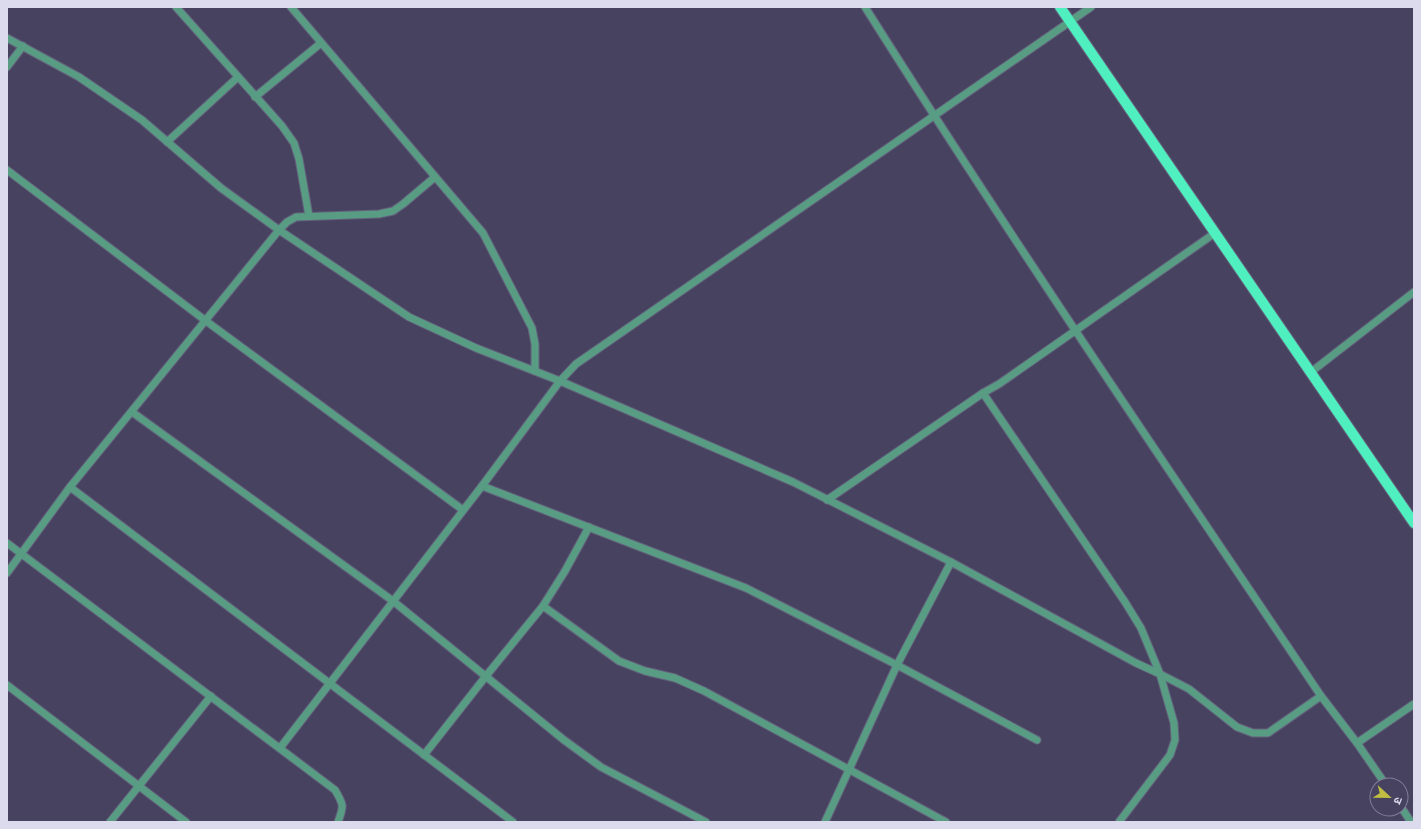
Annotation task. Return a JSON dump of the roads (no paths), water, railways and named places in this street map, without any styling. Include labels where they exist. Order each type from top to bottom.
[{"type":"main road","points":[[1060,7],[1414,523]]},
{"type":"street","points":[[176,7],[282,126],[294,143],[299,159],[309,216]]},
{"type":"street","points":[[292,7],[482,233],[532,328],[535,344],[535,371]]},
{"type":"street","points":[[865,7],[934,117],[1075,330],[1321,696],[1357,743],[1380,777]]},
{"type":"street","points":[[280,748],[482,486],[560,381],[576,364],[1091,7]]},
{"type":"street","points":[[7,38],[79,77],[142,120],[220,188],[279,230],[409,317],[476,348],[560,381],[793,482],[951,562],[1136,663],[1188,689],[1237,727],[1253,733],[1268,733],[1321,696]]},
{"type":"street","points":[[255,97],[321,42]]},
{"type":"street","points":[[7,67],[23,46]]},
{"type":"street","points":[[167,142],[238,77]]},
{"type":"street","points":[[7,170],[206,321],[463,510]]},
{"type":"street","points":[[7,573],[70,487],[287,222],[296,217],[380,214],[392,211],[403,204],[435,177]]},
{"type":"street","points":[[827,500],[983,393],[999,384],[1215,233]]},
{"type":"street","points":[[1311,372],[1414,292]]},
{"type":"street","points":[[983,393],[1125,602],[1141,628],[1160,674],[1174,723],[1175,740],[1170,755],[1119,822]]},
{"type":"street","points":[[132,412],[393,601],[564,740],[601,767],[706,822]]},
{"type":"street","points":[[482,486],[746,588],[897,665],[1037,740]]},
{"type":"street","points":[[70,487],[513,822]]},
{"type":"street","points":[[424,755],[486,676],[544,606],[589,527]]},
{"type":"street","points":[[7,543],[335,790],[342,802],[342,812],[338,822]]},
{"type":"street","points":[[825,822],[897,665],[951,562]]},
{"type":"street","points":[[544,606],[619,661],[645,671],[676,678],[704,691],[946,822]]},
{"type":"street","points":[[7,685],[186,822]]},
{"type":"street","points":[[110,822],[211,696]]},
{"type":"street","points":[[1357,743],[1414,704]]}]
